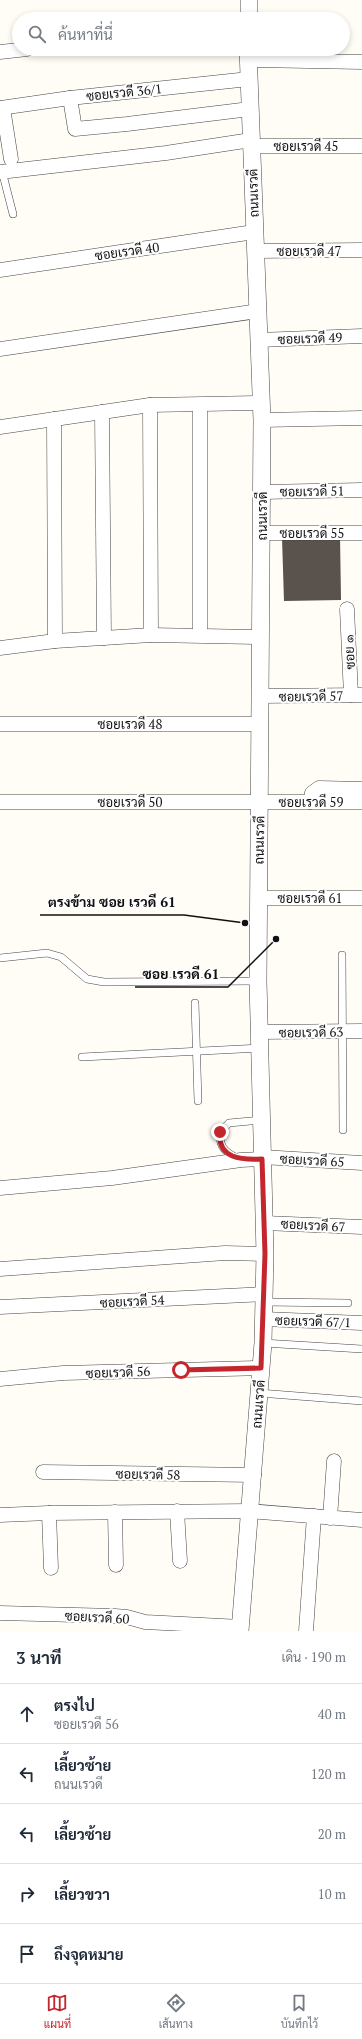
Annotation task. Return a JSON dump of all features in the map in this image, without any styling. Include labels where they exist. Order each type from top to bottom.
[{"type":"street","points":[[248,0],[249,12]]},
{"type":"street","points":[[0,52],[12,51]]},
{"type":"street","name":"ถนนเรวดี","points":[[241,1629],[263,1343],[265,1254],[258,981],[262,411],[254,232],[249,56]]},
{"type":"street","points":[[265,56],[362,62]]},
{"type":"street","name":"ซอยเรวดี 36/1","points":[[1,108],[70,98],[249,79]]},
{"type":"street","points":[[70,98],[75,129],[250,109]]},
{"type":"street","points":[[1,108],[11,160]]},
{"type":"street","name":"ซอยเรวดี 45","points":[[1,172],[251,143],[362,146]]},
{"type":"street","name":"ซอยเรวดี 40","points":[[0,270],[254,232]]},
{"type":"street","name":"ซอยเรวดี 47","points":[[255,251],[362,250]]},
{"type":"street","points":[[0,349],[258,311]]},
{"type":"street","name":"ซอยเรวดี 49","points":[[259,340],[362,336]]},
{"type":"street","points":[[0,427],[150,405],[200,405],[362,418]]},
{"type":"street","points":[[150,405],[151,635]]},
{"type":"street","points":[[200,405],[200,635]]},
{"type":"street","points":[[102,412],[104,638]]},
{"type":"street","points":[[54,419],[55,642]]},
{"type":"street","name":"ซอยเรวดี 51","points":[[262,492],[362,490]]},
{"type":"street","name":"ซอยเรวดี 55","points":[[262,533],[362,533]]},
{"type":"street","name":"ซอย ๑","points":[[347,609],[356,695]]},
{"type":"street","points":[[0,648],[55,642],[151,635],[261,637]]},
{"type":"street","name":"ซอยเรวดี 57","points":[[260,696],[356,695]]},
{"type":"street","name":"ซอยเรวดี 48","points":[[0,724],[260,724]]},
{"type":"street","points":[[310,802],[312,793],[319,788],[362,789]]},
{"type":"street","name":"ซอยเรวดี 50","points":[[0,802],[260,802]]},
{"type":"street","name":"ซอยเรวดี 59","points":[[260,802],[362,802]]},
{"type":"street","name":"ซอยเรวดี 61","points":[[258,898],[362,898]]},
{"type":"street","name":"ซอยเรวดี 63","points":[[259,1040],[343,1031],[362,1031]]},
{"type":"street","name":"ซอยเรวดี 65","points":[[0,1188],[112,1178],[262,1158],[362,1163]]},
{"type":"street","name":"ซอยเรวดี 67","points":[[264,1223],[362,1227]]},
{"type":"street","points":[[0,1269],[225,1253],[265,1254]]},
{"type":"street","name":"ซอยเรวดี 54","points":[[0,1307],[264,1298]]},
{"type":"street","name":"ซอยเรวดี 67/1","points":[[263,1319],[362,1323]]},
{"type":"street","name":"ซอยเรวดี 56","points":[[0,1379],[63,1373],[261,1368]]},
{"type":"street","points":[[330,1518],[334,1461]]},
{"type":"street","name":"ซอยเรวดี 58","points":[[42,1472],[254,1475]]},
{"type":"street","points":[[178,1511],[180,1561]]},
{"type":"street","points":[[0,1515],[49,1513],[249,1511],[362,1520]]},
{"type":"street","points":[[115,1512],[116,1565]]},
{"type":"street","points":[[49,1513],[51,1568]]},
{"type":"street","points":[[306,1631],[314,1516]]},
{"type":"street","name":"ซอยเรวดี 60","points":[[0,1613],[114,1616],[127,1617],[145,1622],[241,1629]]},
{"type":"lane","points":[[1,172],[13,214]]},
{"type":"lane","points":[[0,958],[47,953],[61,957],[87,979],[104,982],[258,981]]},
{"type":"lane","points":[[342,955],[343,1130]]},
{"type":"lane","points":[[195,1003],[195,1051],[198,1101]]},
{"type":"lane","points":[[82,1057],[195,1051],[259,1040]]},
{"type":"lane","points":[[241,1160],[226,1152],[222,1147],[220,1132],[229,1123],[261,1120]]},
{"type":"lane","points":[[264,1298],[348,1303]]},
{"type":"lane","points":[[263,1343],[362,1349]]},
{"type":"lane","points":[[258,1393],[362,1401]]},
{"type":"building","points":[[340,536],[341,600],[284,601],[282,538]]},
{"type":"place","name":"ตรงข้าม ซอย เรวดี 61","points":[[245,923]]},
{"type":"place","name":"ซอย เรวดี 61","points":[[276,939]]},
{"type":"route","points":[[181,1370],[261,1368],[265,1254],[262,1159],[241,1160],[226,1152],[222,1147],[220,1132]]}]
